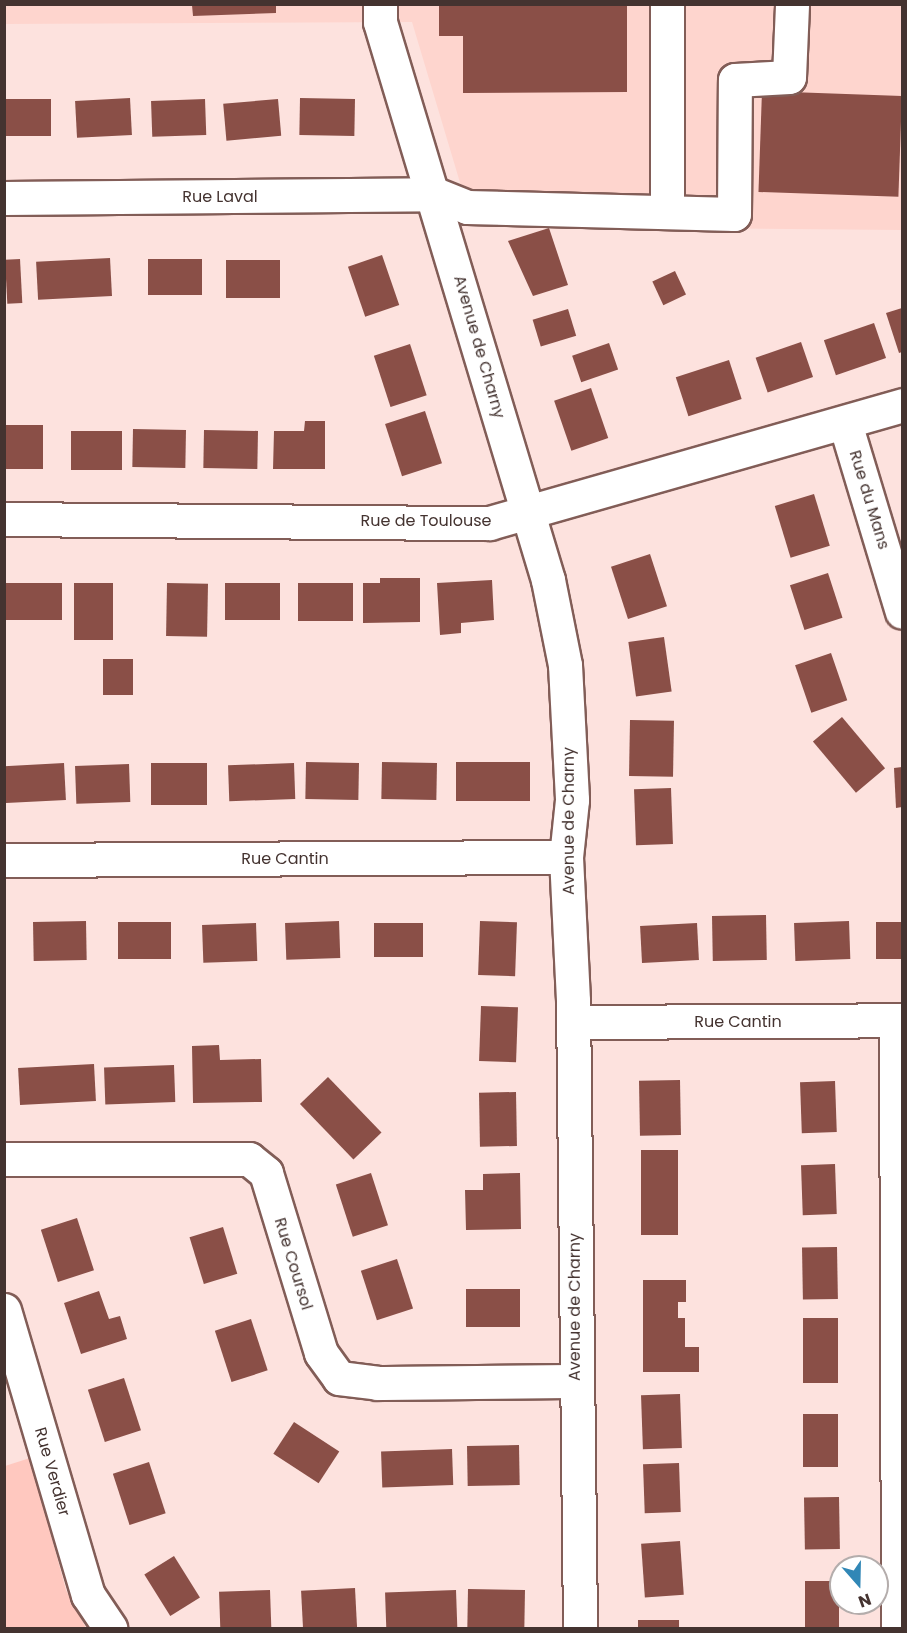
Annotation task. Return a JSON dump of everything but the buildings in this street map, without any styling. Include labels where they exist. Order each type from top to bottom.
[{"type":"street","name":"Avenue de Charny","points":[[380,4],[380,22],[435,194],[526,515],[548,580],[565,665],[572,800],[566,857],[573,1022],[580,1629]]},
{"type":"street","points":[[667,4],[667,209]]},
{"type":"street","points":[[435,194],[467,207],[667,209],[734,214],[735,80],[789,77],[792,4]]},
{"type":"street","name":"Rue Laval","points":[[4,198],[435,194]]},
{"type":"street","name":"Rue de Toulouse","points":[[4,519],[489,523],[526,515],[903,405]]},
{"type":"street","name":"Rue du Mans","points":[[845,423],[903,612]]},
{"type":"street","name":"Rue Cantin","points":[[4,860],[566,857]]},
{"type":"street","points":[[898,1629],[899,1020]]},
{"type":"street","name":"Rue Cantin","points":[[573,1022],[899,1020]]},
{"type":"street","name":"Rue Coursol","points":[[4,1159],[249,1159],[266,1173],[321,1353],[339,1378],[377,1383],[576,1381]]},
{"type":"street","name":"Rue Verdier","points":[[4,1310],[88,1595],[110,1629]]},
{"type":"shaded area","points":[[4,5],[902,5],[902,230],[473,226],[412,22],[5,24]]},
{"type":"shaded area","points":[[30,1458],[66,1590],[86,1628],[5,1628],[5,1466]]}]
